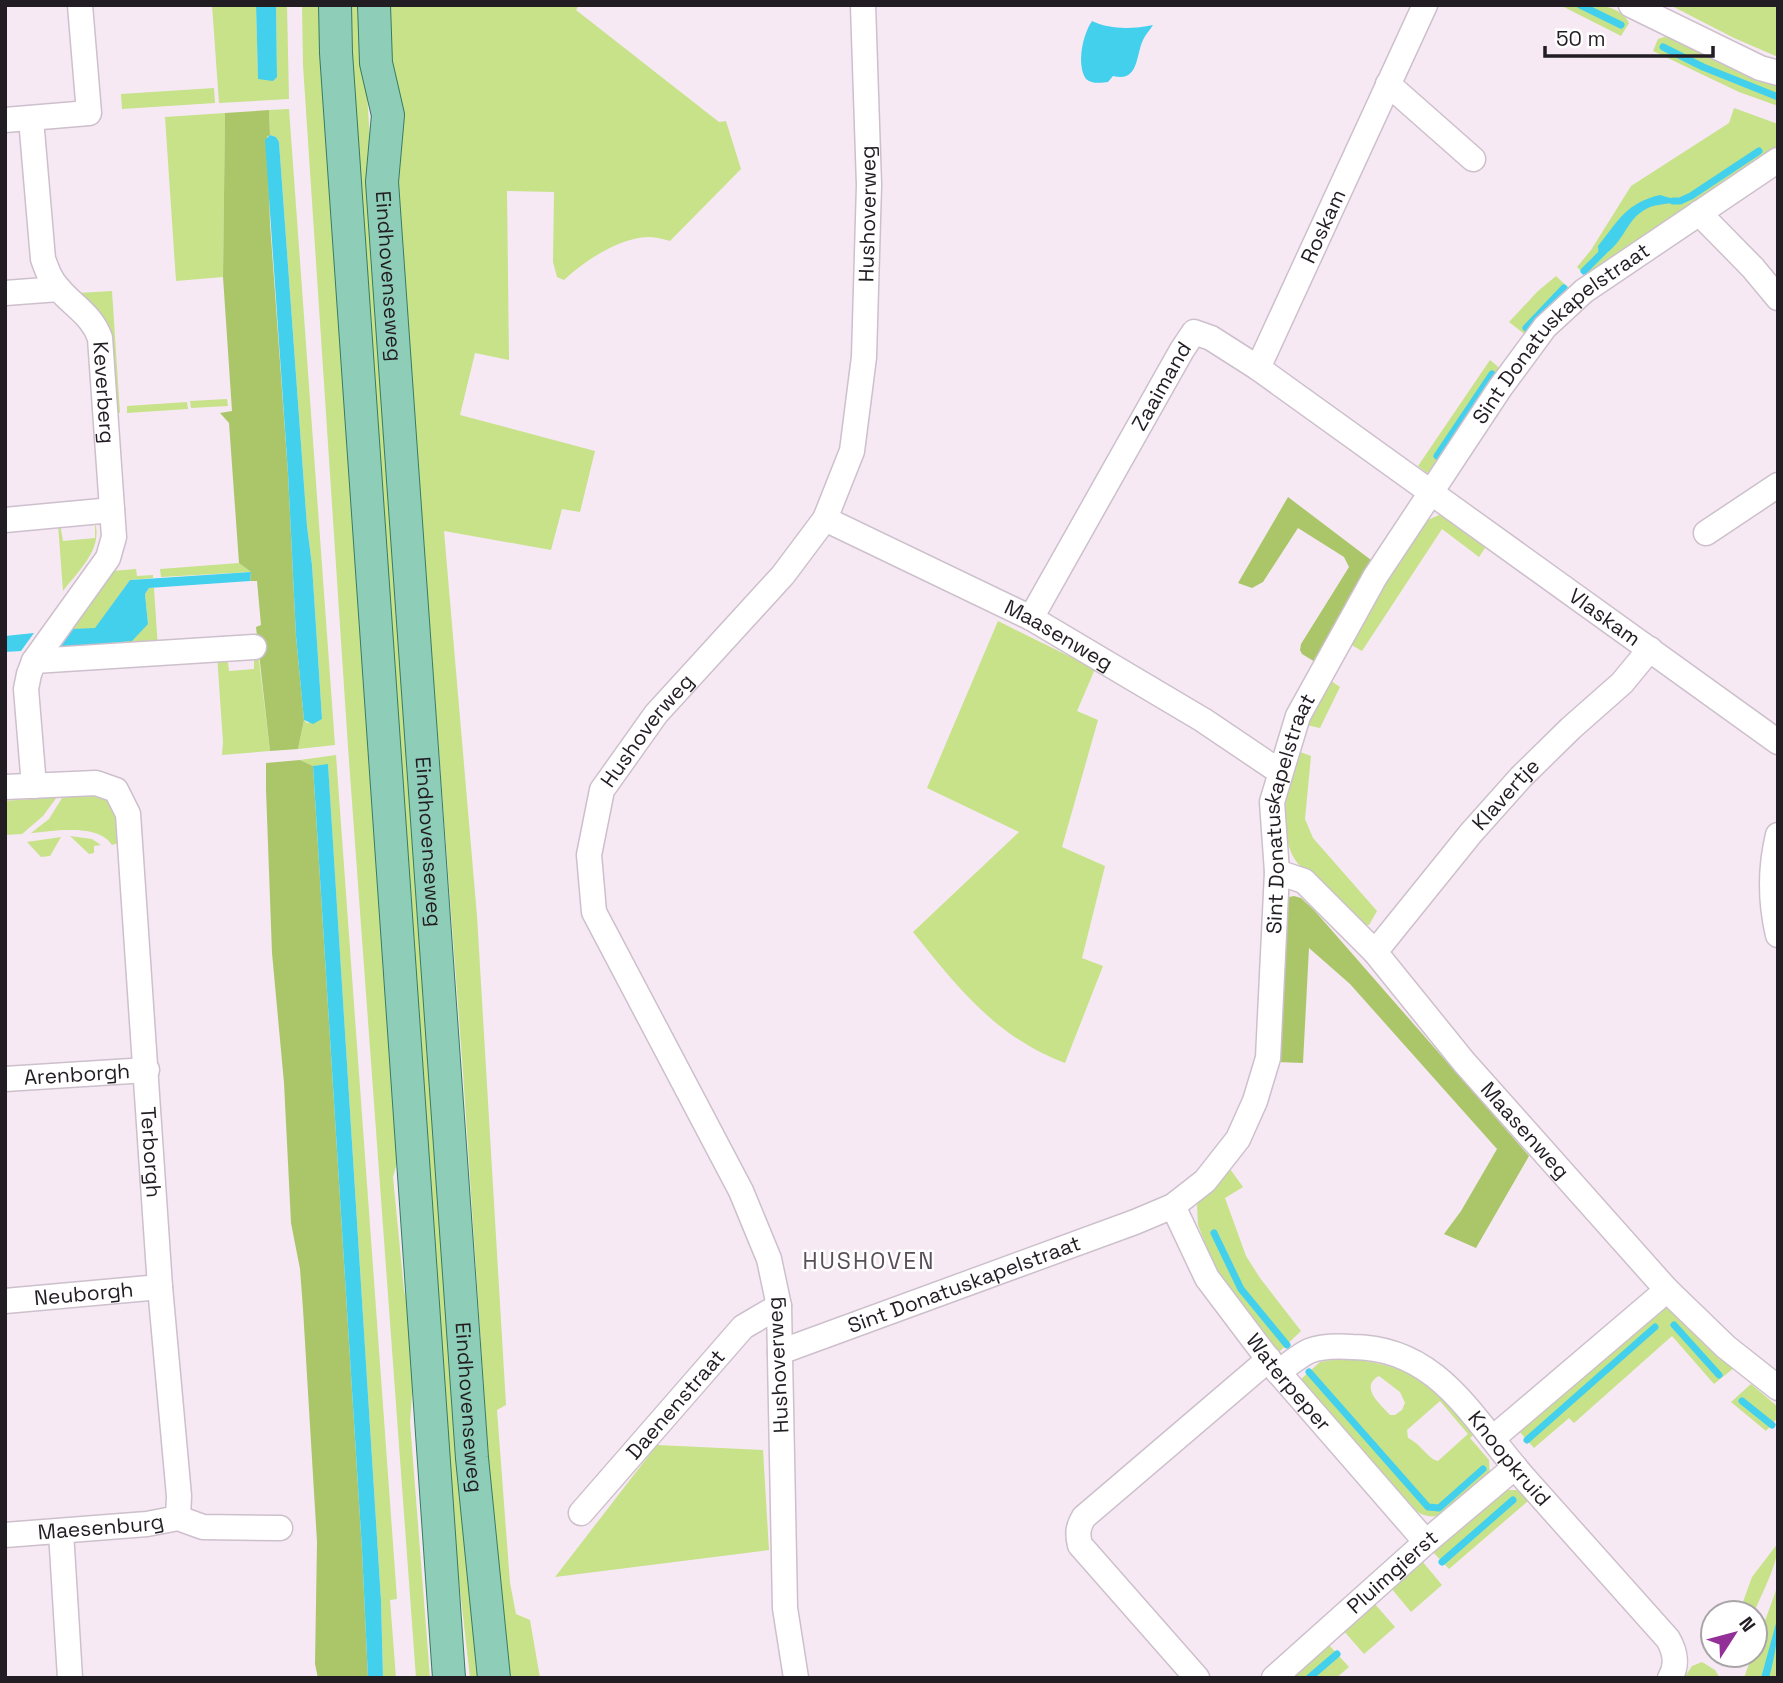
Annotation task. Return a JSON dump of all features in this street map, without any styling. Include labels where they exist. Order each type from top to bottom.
[{"type":"main road","name":"Eindhovenseweg","points":[[335,5],[336,53],[449,1678]]},
{"type":"main road","name":"Eindhovenseweg","points":[[374,5],[376,63],[388,115],[383,196],[472,1458],[494,1678]]},
{"type":"street","points":[[5,120],[89,113],[80,5]]},
{"type":"street","name":"Hushoverweg","points":[[796,1678],[785,1608],[779,1306],[769,1259],[741,1191],[594,912],[589,855],[602,790],[656,714],[783,575],[825,519],[852,451],[864,357],[869,186],[863,5]]},
{"type":"street","name":"Roskam","points":[[1258,368],[1426,5]]},
{"type":"street","points":[[1632,5],[1760,68],[1778,73]]},
{"type":"street","points":[[1388,84],[1473,159]]},
{"type":"street","name":"Keverberg","points":[[31,119],[43,259],[49,275],[59,289],[95,325],[100,338],[114,537],[108,558],[34,661],[29,674],[26,689],[34,786]]},
{"type":"street","name":"Sint Donatuskapelstraat","points":[[780,1352],[1121,1227],[1173,1206],[1205,1181],[1238,1139],[1268,1058],[1278,872],[1272,802],[1280,772],[1298,716],[1375,577],[1500,388],[1545,327],[1584,291],[1778,160]]},
{"type":"street","points":[[1699,214],[1753,268],[1778,298]]},
{"type":"street","points":[[5,293],[59,289]]},
{"type":"street","name":"Zaaimand","points":[[1031,618],[1194,332],[1211,338],[1258,368],[1430,493]]},
{"type":"street","points":[[1706,533],[1778,485]]},
{"type":"street","name":"Vlaskam","points":[[1430,493],[1778,743]]},
{"type":"street","points":[[5,520],[112,510]]},
{"type":"street","name":"Maasenweg","points":[[825,519],[1031,618],[1203,720],[1280,772]]},
{"type":"street","points":[[34,661],[254,648]]},
{"type":"street","name":"Klavertje","points":[[1375,952],[1471,833],[1521,777],[1622,683],[1650,649]]},
{"type":"street","name":"Terborgh","points":[[34,786],[96,783],[116,790],[128,814],[160,1287],[179,1496],[178,1518]]},
{"type":"street","points":[[5,787],[34,786]]},
{"type":"street","points":[[1778,835],[1772,862],[1772,912],[1778,935]]},
{"type":"street","name":"Maasenweg","points":[[1278,872],[1304,881],[1375,952],[1464,1062],[1667,1290],[1726,1348],[1778,1388]]},
{"type":"street","name":"Arenborgh","points":[[5,1079],[147,1070]]},
{"type":"street","name":"Waterpeper","points":[[1173,1206],[1207,1278],[1273,1365],[1426,1542]]},
{"type":"street","name":"Neuborgh","points":[[5,1301],[160,1287]]},
{"type":"street","points":[[1493,1437],[1667,1290]]},
{"type":"street","name":"Daenenstraat","points":[[581,1513],[743,1327],[779,1306]]},
{"type":"street","name":"Knoopkruid","points":[[1197,1678],[1080,1545],[1078,1526],[1084,1517],[1273,1365],[1310,1351],[1336,1346],[1375,1347],[1414,1361],[1450,1387],[1515,1467],[1668,1639],[1675,1659],[1670,1678]]},
{"type":"street","name":"Pluimgierst","points":[[1274,1678],[1426,1542],[1515,1467]]},
{"type":"street","name":"Maesenburg","points":[[5,1535],[147,1524],[178,1518],[203,1527],[281,1528]]},
{"type":"street","points":[[61,1532],[70,1678]]},
{"type":"green space","points":[[212,5],[256,5],[258,78],[277,77],[276,5],[287,5],[289,99],[219,103]]},
{"type":"green space","points":[[302,5],[324,5],[402,1146],[393,1177],[404,1290],[416,1343],[410,1422],[430,1678],[416,1678],[348,747],[303,65]]},
{"type":"green space","points":[[345,5],[364,5],[364,46],[378,267],[489,1678],[470,1678],[457,1563]]},
{"type":"green space","points":[[383,5],[579,5],[576,10],[719,122],[726,121],[741,169],[670,241],[648,237],[625,241],[581,265],[564,280],[557,277],[553,262],[554,192],[507,191],[509,360],[475,353],[460,415],[595,451],[580,512],[562,509],[551,550],[444,531],[477,916],[506,1405],[497,1410],[510,1583],[516,1614],[530,1620],[540,1678],[507,1678],[492,1512],[463,1072]]},
{"type":"green space","points":[[1560,5],[1608,7],[1624,16],[1629,23],[1621,36]]},
{"type":"green space","points":[[1670,5],[1778,5],[1778,57],[1734,38]]},
{"type":"green space","points":[[1667,36],[1778,84],[1778,106],[1739,92],[1653,51],[1658,39]]},
{"type":"green space","points":[[214,88],[215,103],[122,109],[121,94]]},
{"type":"green space","points":[[1734,108],[1778,124],[1778,146],[1588,278],[1577,267],[1591,250],[1631,186],[1729,123]]},
{"type":"green space","points":[[289,109],[335,745],[298,749],[304,720],[307,723],[322,719],[279,142],[276,137],[270,135],[269,110]]},
{"type":"green space","points":[[269,110],[270,135],[267,137],[270,223],[288,473],[296,636],[304,720],[298,749],[270,751],[256,627],[261,625],[257,581],[250,581],[251,572],[239,563],[229,423],[220,413],[232,411],[223,277],[225,113]]},
{"type":"green space","points":[[225,113],[223,277],[176,281],[165,117]]},
{"type":"green space","points":[[1556,276],[1572,291],[1527,336],[1509,322]]},
{"type":"green space","points":[[112,291],[120,413],[115,413],[78,293]]},
{"type":"green space","points":[[1490,360],[1503,371],[1438,469],[1427,473],[1418,466]]},
{"type":"green space","points":[[227,399],[228,406],[191,408],[190,401]]},
{"type":"green space","points":[[187,402],[188,409],[127,413],[127,406]]},
{"type":"green space","points":[[1288,497],[1375,563],[1315,662],[1302,654],[1301,644],[1349,567],[1344,557],[1298,528],[1263,582],[1252,588],[1238,583]]},
{"type":"green space","points":[[1439,515],[1449,517],[1487,545],[1479,557],[1442,529],[1362,651],[1348,643],[1420,528]]},
{"type":"green space","points":[[95,522],[97,532],[93,550],[63,591],[58,524],[63,541],[95,538]]},
{"type":"green space","points":[[239,563],[251,572],[161,577],[160,569]]},
{"type":"green space","points":[[136,569],[137,576],[153,575],[153,578],[130,580],[95,629],[72,629],[112,571]]},
{"type":"green space","points":[[149,588],[154,588],[158,649],[59,648],[148,624],[145,594]]},
{"type":"green space","points":[[998,621],[1095,669],[1077,711],[1098,720],[1062,847],[1105,866],[1082,958],[1103,966],[1065,1063],[1018,1039],[998,1025],[963,991],[913,932],[1019,832],[927,788]]},
{"type":"green space","points":[[254,652],[258,652],[270,751],[222,755],[217,655],[227,654],[229,671],[254,669]]},
{"type":"green space","points":[[1328,679],[1340,687],[1320,728],[1306,725]]},
{"type":"green space","points":[[1295,750],[1311,756],[1305,819],[1313,838],[1377,911],[1369,925],[1358,926],[1326,888],[1298,864],[1289,847],[1285,819],[1289,776]]},
{"type":"green space","points":[[336,755],[397,1599],[390,1600],[396,1678],[383,1678],[381,1600],[328,765],[313,766],[300,760]]},
{"type":"green space","points":[[300,760],[313,766],[368,1678],[318,1678],[315,1664],[317,1542],[300,1269],[291,1223],[284,1083],[272,953],[266,790],[266,763]]},
{"type":"green space","points":[[97,794],[110,801],[116,813],[118,843],[112,845],[106,838],[86,831],[31,833],[49,819],[62,798]]},
{"type":"green space","points":[[57,797],[43,816],[22,834],[5,835],[5,801]]},
{"type":"green space","points":[[70,836],[92,839],[101,845],[94,846],[94,853],[89,854]]},
{"type":"green space","points":[[61,837],[50,856],[41,857],[27,842]]},
{"type":"green space","points":[[1284,898],[1301,898],[1314,910],[1529,1156],[1476,1248],[1444,1234],[1461,1211],[1497,1149],[1350,984],[1309,948],[1303,1063],[1277,1062]]},
{"type":"green space","points":[[1230,1169],[1243,1187],[1225,1198],[1246,1256],[1301,1331],[1278,1353],[1218,1276],[1198,1225],[1197,1205]]},
{"type":"green space","points":[[1671,1307],[1734,1368],[1714,1384],[1672,1336],[1574,1423],[1569,1418],[1534,1448],[1519,1431],[1660,1310]]},
{"type":"green space","points":[[1344,1358],[1371,1362],[1398,1369],[1434,1386],[1454,1402],[1479,1430],[1470,1438],[1489,1460],[1490,1478],[1465,1501],[1445,1514],[1425,1515],[1415,1510],[1300,1380],[1320,1362]],"holes":[[[1379,1376],[1400,1392],[1405,1403],[1402,1410],[1395,1415],[1390,1415],[1373,1396],[1371,1385]],[[1440,1401],[1468,1434],[1438,1461],[1408,1438],[1407,1430]]]},
{"type":"green space","points":[[1751,1384],[1778,1407],[1778,1417],[1766,1431],[1731,1402]]},
{"type":"green space","points":[[657,1445],[763,1450],[769,1550],[555,1577]]},
{"type":"green space","points":[[1505,1490],[1517,1490],[1528,1501],[1449,1569],[1433,1552]]},
{"type":"green space","points":[[1778,1543],[1773,1569],[1760,1599],[1744,1599],[1752,1577]]},
{"type":"green space","points":[[1422,1561],[1442,1585],[1411,1612],[1391,1588]]},
{"type":"green space","points":[[1778,1585],[1778,1678],[1744,1678],[1747,1669],[1769,1669],[1769,1610]]},
{"type":"green space","points":[[1374,1603],[1395,1627],[1364,1654],[1343,1630]]},
{"type":"green space","points":[[1328,1644],[1349,1667],[1336,1678],[1289,1678]]},
{"type":"green space","points":[[1699,1663],[1699,1669],[1713,1669],[1720,1678],[1684,1678],[1692,1666]]},
{"type":"water","points":[[256,5],[276,5],[277,77],[273,81],[258,79]]},
{"type":"water","points":[[1092,21],[1122,28],[1153,25],[1143,40],[1135,66],[1128,75],[1113,76],[1108,82],[1102,83],[1086,79],[1081,57],[1086,33]]},
{"type":"water","points":[[270,135],[276,137],[279,142],[312,565],[322,719],[313,724],[304,720],[296,636],[288,473],[265,140]]},
{"type":"water","points":[[1660,195],[1680,201],[1646,209],[1633,220],[1615,246],[1599,258],[1598,246],[1624,214],[1648,198]]},
{"type":"water","points":[[251,572],[250,581],[149,588],[145,594],[148,624],[132,641],[59,648],[72,629],[95,628],[130,580]]},
{"type":"water","points":[[34,633],[21,651],[5,652],[5,636]]},
{"type":"water","points":[[328,764],[381,1600],[383,1678],[368,1678],[313,766]]},
{"type":"water","points":[[1778,1616],[1776,1647],[1769,1678],[1761,1678],[1763,1669],[1769,1669],[1769,1649]]},
{"type":"waterway","points":[[1580,5],[1621,25]]},
{"type":"waterway","points":[[1663,47],[1703,67],[1778,97]]},
{"type":"waterway","points":[[1673,201],[1691,196],[1759,151]]},
{"type":"waterway","points":[[1584,271],[1603,252]]},
{"type":"waterway","points":[[1526,328],[1564,288]]},
{"type":"waterway","points":[[1437,456],[1492,374]]},
{"type":"waterway","points":[[1214,1233],[1241,1289],[1287,1345]]},
{"type":"waterway","points":[[1674,1325],[1719,1375]]},
{"type":"waterway","points":[[1527,1440],[1655,1327]]},
{"type":"waterway","points":[[1309,1372],[1428,1507],[1439,1508],[1483,1469]]},
{"type":"waterway","points":[[1742,1401],[1772,1425]]},
{"type":"waterway","points":[[1442,1562],[1513,1500]]},
{"type":"waterway","points":[[1309,1678],[1337,1654]]},
{"type":"district","name":"HUSHOVEN","points":[[869,1261]]}]
